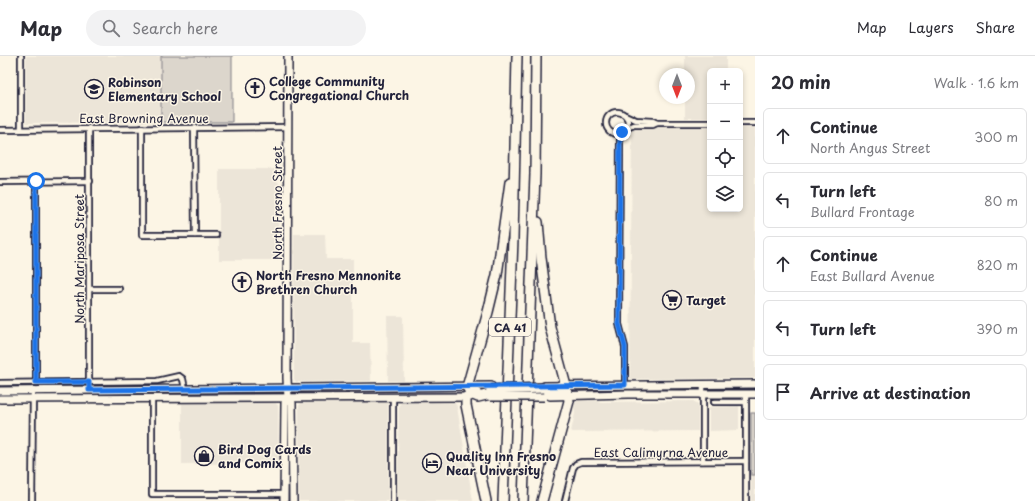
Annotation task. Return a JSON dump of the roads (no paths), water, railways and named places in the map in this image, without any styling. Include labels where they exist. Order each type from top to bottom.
[{"type":"highway","name":"CA 41","points":[[503,501],[516,154],[517,56]]},
{"type":"highway","name":"CA 41","points":[[523,501],[535,174],[536,56]]},
{"type":"highway","points":[[486,501],[470,427],[471,394],[497,275],[512,167],[516,154]]},
{"type":"highway","points":[[535,174],[541,258],[550,327],[554,390]]},
{"type":"highway","points":[[471,394],[554,390],[569,401],[542,501]]},
{"type":"main road","name":"North Fresno Street","points":[[284,498],[285,403],[288,398],[288,56]]},
{"type":"main road","points":[[554,390],[625,385],[755,384]]},
{"type":"main road","points":[[0,391],[288,388],[471,394]]},
{"type":"main road","points":[[152,398],[155,394],[180,393],[185,389]]},
{"type":"main road","points":[[554,390],[755,394]]},
{"type":"main road","points":[[0,399],[393,398],[491,392]]},
{"type":"main road","name":"North Fresno Street","points":[[288,398],[292,403],[293,501]]},
{"type":"main road","points":[[284,498],[288,497],[288,501]]},
{"type":"street","points":[[21,56],[21,129]]},
{"type":"street","points":[[657,123],[653,121],[636,120],[620,112],[610,115],[607,121],[609,130],[615,134],[620,133],[634,125],[653,125],[657,123],[707,123]]},
{"type":"street","points":[[625,115],[628,122],[627,128]]},
{"type":"street","points":[[743,123],[755,123]]},
{"type":"street","name":"East Browning Avenue","points":[[0,130],[288,127]]},
{"type":"street","name":"North Mariposa Street","points":[[89,128],[89,390]]},
{"type":"street","points":[[142,128],[142,235],[216,235]]},
{"type":"street","points":[[194,128],[195,235]]},
{"type":"street","points":[[620,133],[619,324],[625,347],[625,385]]},
{"type":"street","points":[[36,181],[36,382]]},
{"type":"street","points":[[0,182],[90,181]]},
{"type":"street","points":[[90,289],[119,289]]},
{"type":"street","points":[[0,383],[157,381],[179,376],[183,380],[185,389]]},
{"type":"street","points":[[703,385],[703,461]]},
{"type":"street","points":[[32,501],[33,391]]},
{"type":"street","points":[[746,394],[746,501]]},
{"type":"street","points":[[152,398],[152,494],[284,498]]},
{"type":"street","points":[[393,398],[393,501]]},
{"type":"street","points":[[714,402],[746,402]]},
{"type":"street","name":"East Calimyrna Avenue","points":[[565,501],[573,468],[576,464],[581,462],[746,461]]},
{"type":"place","name":"College Community Congregational Church","points":[[255,88]]},
{"type":"place","name":"Robinson Elementary School","points":[[94,89]]},
{"type":"place","name":"North Fresno Mennonite Brethren Church","points":[[242,282]]},
{"type":"place","name":"Target","points":[[672,300]]},
{"type":"place","name":"Bird Dog Cards and Comix","points":[[204,456]]},
{"type":"place","name":"Quality Inn Fresno Near University","points":[[432,463]]}]
